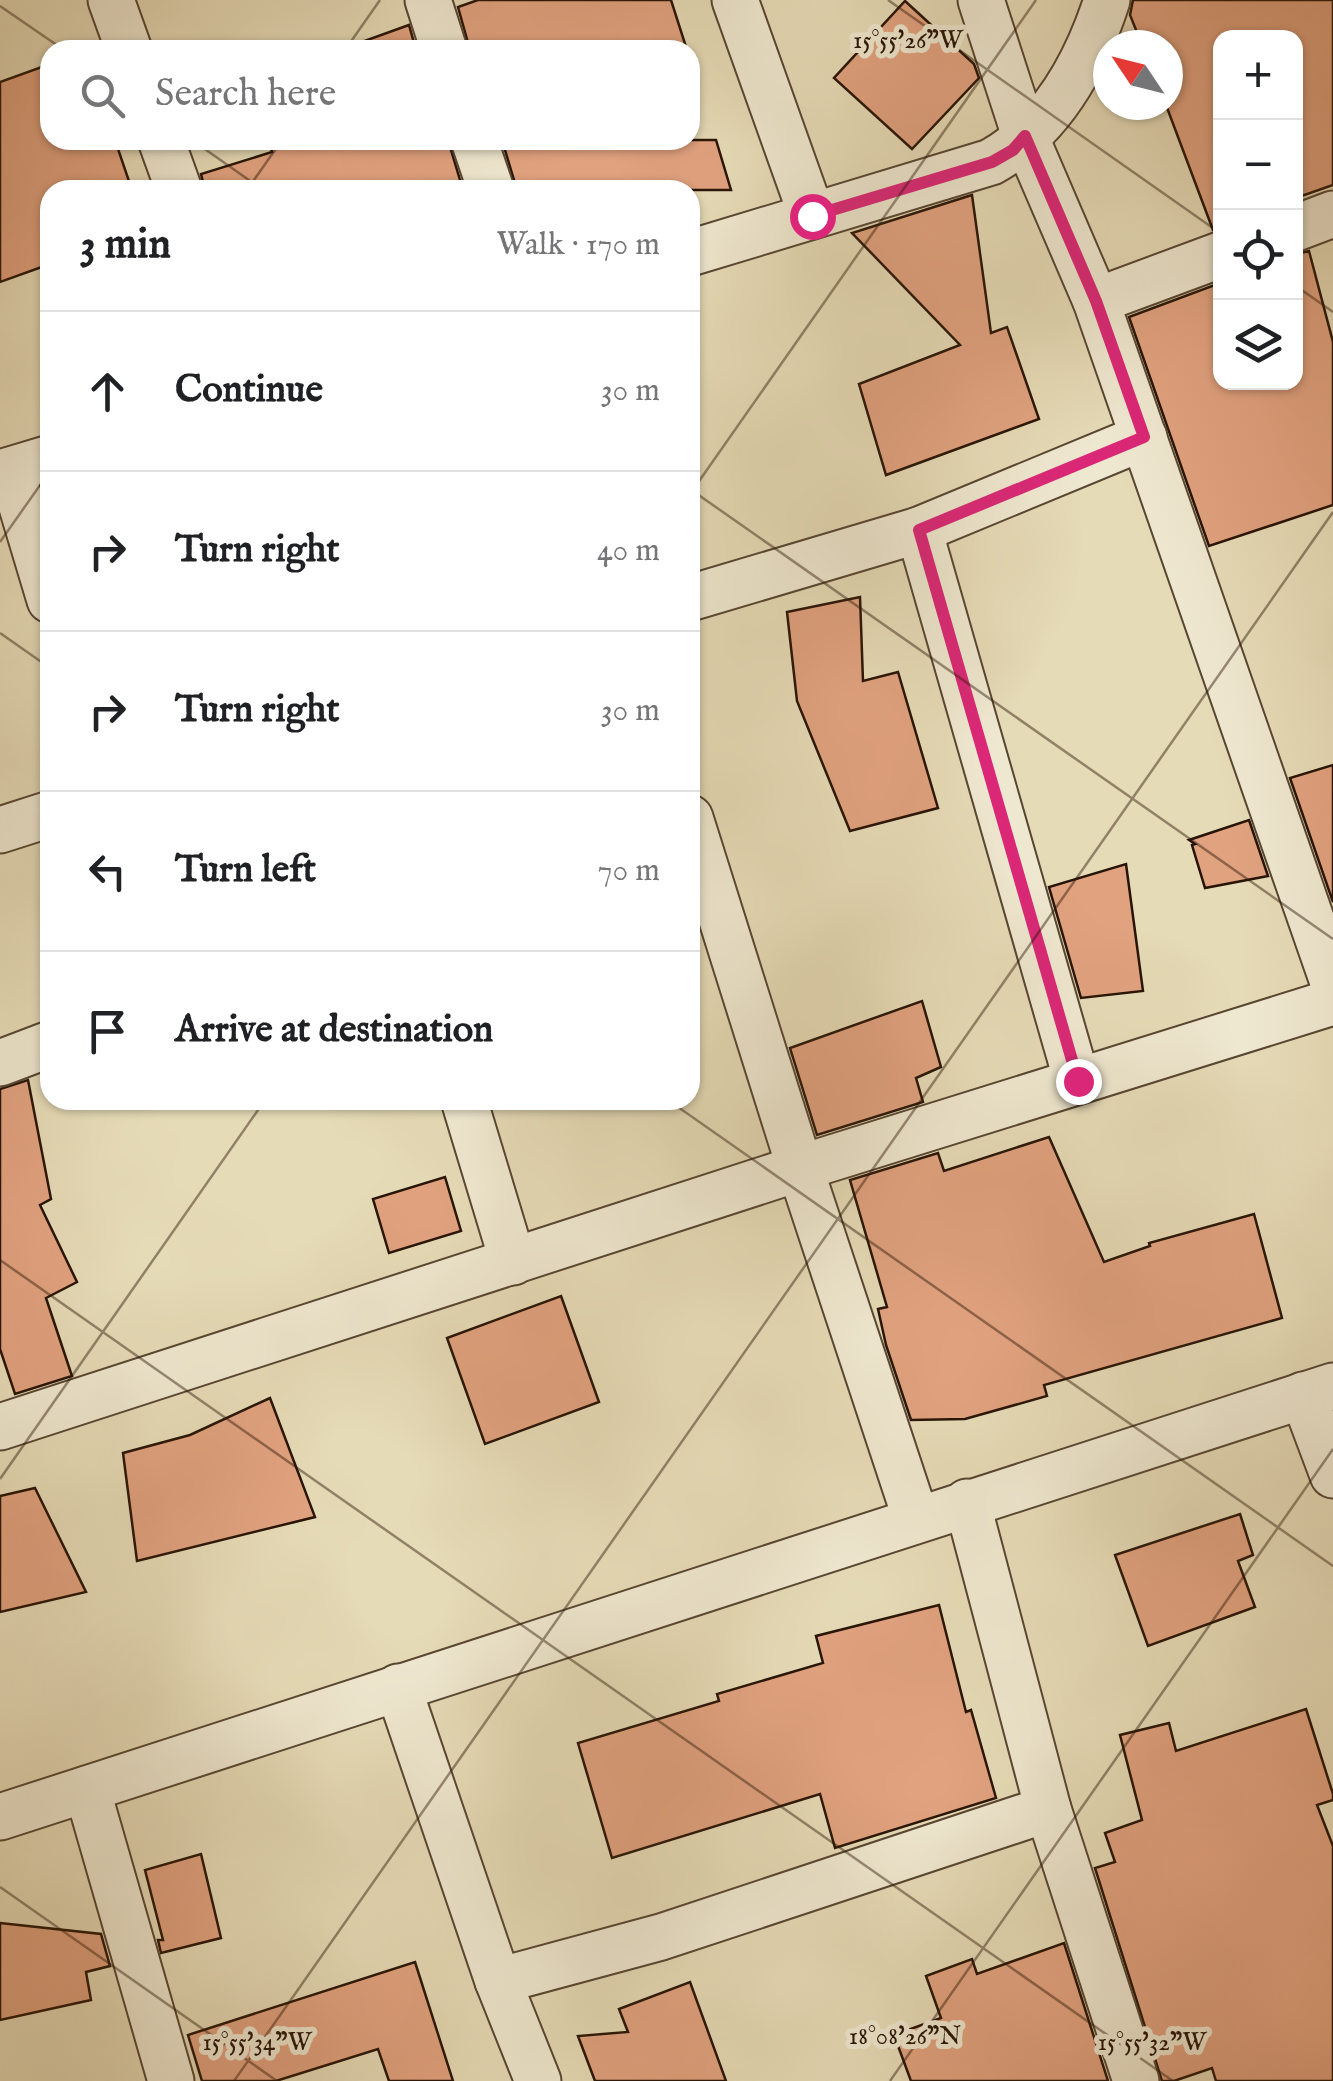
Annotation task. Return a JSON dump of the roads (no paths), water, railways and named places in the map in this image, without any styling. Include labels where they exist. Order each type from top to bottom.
[{"type":"street","points":[[111,0],[125,40]]},
{"type":"street","points":[[428,0],[441,40]]},
{"type":"street","points":[[734,0],[812,216]]},
{"type":"street","points":[[981,0],[1025,136],[1096,301],[1333,982]]},
{"type":"street","points":[[700,250],[992,162],[1013,150],[1058,104],[1096,32],[1107,0]]},
{"type":"street","points":[[166,150],[176,180]]},
{"type":"street","points":[[477,150],[487,180]]},
{"type":"street","points":[[1303,225],[1333,214]]},
{"type":"street","points":[[1096,301],[1213,258]]},
{"type":"street","points":[[700,595],[919,530],[1144,437]]},
{"type":"street","points":[[20,467],[40,556]]},
{"type":"street","points":[[919,530],[1078,1081]]},
{"type":"street","points":[[0,830],[40,817]]},
{"type":"street","points":[[700,850],[916,1519]]},
{"type":"street","points":[[0,1426],[800,1168],[1333,1002]]},
{"type":"street","points":[[0,1064],[40,1048]]},
{"type":"street","points":[[467,1110],[512,1262]]},
{"type":"street","points":[[0,1817],[1318,1391],[1333,1475]]},
{"type":"street","points":[[967,1502],[1048,1809],[1136,2081]]},
{"type":"street","points":[[398,1687],[498,1980],[538,2081]]},
{"type":"street","points":[[87,1789],[171,2081]]},
{"type":"street","points":[[498,1980],[662,1937],[1048,1809]]}]
